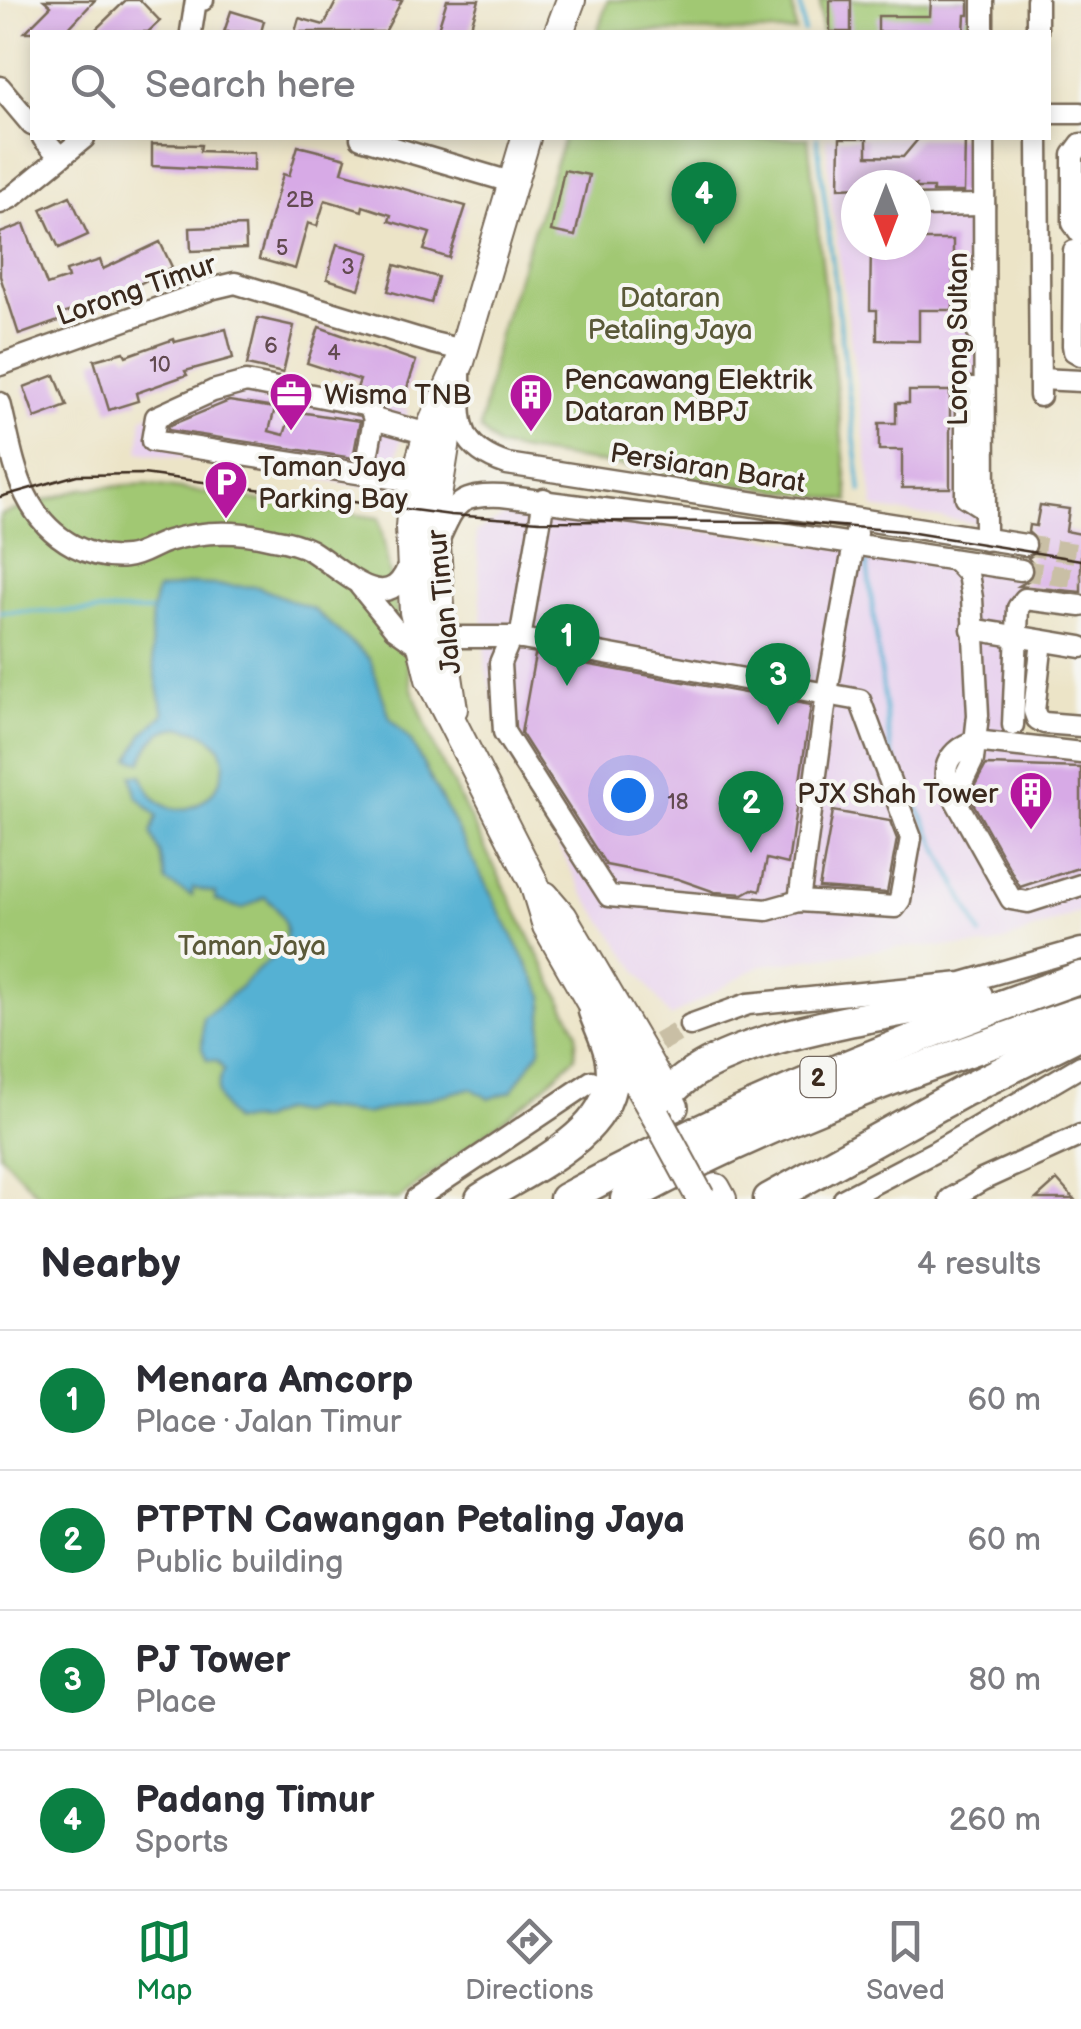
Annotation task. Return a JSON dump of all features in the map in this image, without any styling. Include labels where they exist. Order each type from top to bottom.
[{"type":"highway","points":[[666,1107],[678,1082],[692,1071],[748,1046],[1081,975]]},
{"type":"highway","name":"2","points":[[565,1199],[637,1159],[794,1086],[1081,975]]},
{"type":"highway","points":[[481,1199],[584,1133],[604,1110],[611,1067],[594,1011]]},
{"type":"highway","name":"2","points":[[626,1199],[812,1111],[939,1061],[1081,1012]]},
{"type":"highway","points":[[769,1199],[966,1090],[1081,1034]]},
{"type":"main road","points":[[560,30],[571,0]]},
{"type":"main road","name":"Jalan Timur","points":[[525,140],[462,356],[414,612],[432,642],[430,679],[534,883],[546,926],[594,1011],[666,1107]]},
{"type":"main road","name":"Jalan Timur","points":[[423,554],[414,481],[428,434],[462,356]]},
{"type":"main road","name":"Jalan Timur","points":[[534,883],[563,916],[710,1196]]},
{"type":"street","points":[[191,30],[198,0]]},
{"type":"street","points":[[983,0],[983,30]]},
{"type":"street","points":[[1036,0],[1037,30]]},
{"type":"street","points":[[0,87],[30,123]]},
{"type":"street","points":[[1051,113],[1081,114]]},
{"type":"street","points":[[45,140],[60,157]]},
{"type":"street","points":[[0,203],[81,140]]},
{"type":"street","points":[[368,140],[514,183]]},
{"type":"street","points":[[974,140],[979,160]]},
{"type":"street","name":"Lorong Sultan","points":[[984,140],[979,160],[979,205],[984,229],[985,540]]},
{"type":"street","points":[[1038,140],[1040,387],[1081,382]]},
{"type":"street","points":[[1081,144],[1072,155],[1077,238],[1072,345],[1081,355]]},
{"type":"street","points":[[931,206],[979,205]]},
{"type":"street","points":[[1038,220],[1077,238]]},
{"type":"street","points":[[1039,251],[1077,238]]},
{"type":"street","name":"Lorong Timur","points":[[0,365],[235,283],[462,356]]},
{"type":"street","name":"Persiaran Barat","points":[[462,356],[461,426],[472,446],[494,460],[1026,546]]},
{"type":"street","points":[[364,474],[374,419],[369,406],[246,382],[213,391],[156,417],[152,440],[364,474],[414,481]]},
{"type":"street","points":[[0,403],[17,472],[40,522],[78,548],[103,557],[128,557],[201,532],[261,536],[304,547],[355,581],[374,590],[388,591],[402,583],[423,554]]},
{"type":"street","points":[[374,419],[428,434]]},
{"type":"street","name":"Persiaran Barat","points":[[423,554],[453,511],[470,496],[544,499],[1022,570]]},
{"type":"street","points":[[355,581],[394,628],[432,642],[515,638],[860,700],[912,843],[900,900],[895,907],[799,902],[767,910],[609,896],[504,732],[500,663],[515,638],[544,499]]},
{"type":"street","points":[[799,902],[827,692],[858,518]]},
{"type":"street","points":[[954,560],[968,574],[972,598],[978,715],[974,741]]},
{"type":"street","points":[[972,598],[986,566]]},
{"type":"street","points":[[1013,725],[1018,608],[1025,598],[1081,606]]},
{"type":"street","points":[[972,630],[1081,647]]},
{"type":"street","points":[[1042,641],[1034,711],[1037,719],[1081,726]]},
{"type":"street","points":[[1081,752],[974,741],[959,746],[949,759],[945,775],[1011,899],[1028,902],[1081,884]]},
{"type":"street","points":[[853,1021],[1081,948]]},
{"type":"street","points":[[690,1025],[748,1004],[962,983]]},
{"type":"street","points":[[966,1090],[1081,1057]]},
{"type":"street","points":[[844,1199],[936,1151],[1081,1066]]},
{"type":"street","points":[[416,1199],[592,1081]]},
{"type":"street","points":[[950,1199],[1081,1134]]},
{"type":"shaded area","points":[[826,140],[980,140],[982,524],[874,508],[831,200]]},
{"type":"shaded area","points":[[245,372],[408,409],[389,490],[139,452],[142,418],[219,375]]},
{"type":"shaded area","points":[[510,513],[761,537],[1017,575],[1008,739],[1081,747],[1081,912],[991,946],[901,947],[761,965],[670,1017],[584,894],[502,741],[486,669],[476,532]]},
{"type":"green space","points":[[608,0],[792,0],[796,30],[598,30]]},
{"type":"green space","points":[[820,0],[977,0],[977,30],[822,30]]},
{"type":"green space","name":"Dataran Petaling Jaya","points":[[563,140],[808,140],[849,501],[498,447],[480,429],[499,334]]},
{"type":"green space","name":"Taman Jaya","points":[[146,484],[379,518],[412,689],[436,751],[577,1031],[575,1057],[532,1098],[399,1199],[42,1199],[0,1154],[0,515],[81,489]]},
{"type":"water","points":[[191,584],[258,587],[313,609],[370,659],[390,718],[411,741],[544,996],[540,1050],[512,1091],[489,1099],[471,1088],[365,1114],[314,1108],[298,1113],[283,1110],[261,1120],[233,1121],[224,1108],[218,1092],[224,1070],[217,1061],[207,1060],[202,1049],[203,1017],[285,948],[286,932],[281,914],[265,897],[242,909],[215,900],[215,893],[193,888],[192,896],[166,882],[151,833],[157,816],[136,795],[132,775],[142,775],[157,800],[175,809],[193,806],[210,795],[221,779],[224,760],[216,743],[194,730],[168,730],[154,739],[142,762],[130,759],[143,734],[164,714],[151,636],[157,590]]},
{"type":"building","points":[[44,0],[95,0],[67,30],[25,32],[51,6]]},
{"type":"building","points":[[126,0],[140,0],[160,21],[150,30],[95,30]]},
{"type":"building","points":[[337,0],[402,0],[386,30],[296,30],[299,18],[324,25]]},
{"type":"building","points":[[447,0],[479,0],[470,30],[438,30]]},
{"type":"building","points":[[830,0],[851,0],[851,30],[830,30]]},
{"type":"building","points":[[931,0],[969,0],[964,30],[878,30],[878,16],[930,16]]},
{"type":"building","points":[[231,11],[264,21],[262,30],[225,30]]},
{"type":"building","points":[[840,140],[867,140],[867,156],[903,157],[917,140],[965,140],[964,192],[933,192],[931,170],[841,170],[841,188]]},
{"type":"building","points":[[152,144],[201,145],[200,151],[254,153],[254,171],[152,166]]},
{"type":"building","points":[[298,146],[346,158],[342,172],[466,206],[449,258],[424,250],[430,233],[389,221],[391,215],[363,206],[362,211],[325,200],[317,226],[308,223],[295,269],[259,259],[283,174],[289,176]]},
{"type":"building","points":[[564,170],[589,175],[575,236],[551,231]]},
{"type":"building","points":[[70,196],[88,235],[59,248],[41,209]]},
{"type":"building","points":[[24,224],[47,285],[68,278],[66,271],[100,260],[103,269],[160,242],[172,267],[112,298],[62,314],[64,319],[19,335],[0,276],[0,233]]},
{"type":"building","points":[[245,226],[246,249],[191,251],[190,228]]},
{"type":"building","points":[[931,240],[953,240],[953,310],[919,310],[919,341],[877,340],[877,310],[870,310],[871,260],[931,260]]},
{"type":"building","points":[[337,244],[370,253],[359,289],[327,279]]},
{"type":"building","points":[[395,265],[438,277],[431,303],[388,291]]},
{"type":"building","points":[[258,318],[294,326],[283,373],[247,365]]},
{"type":"building","points":[[319,327],[416,361],[402,403],[357,388],[360,380],[307,363]]},
{"type":"building","points":[[226,329],[233,358],[185,371],[187,375],[136,393],[138,401],[109,410],[94,360],[124,352],[126,356],[174,339],[175,342]]},
{"type":"building","points":[[55,375],[67,406],[35,418],[24,387]]},
{"type":"building","points":[[909,391],[950,391],[950,488],[902,488],[902,450],[879,450],[879,423],[896,423],[896,403],[909,403]]},
{"type":"building","name":"Wisma TNB","points":[[229,401],[275,408],[269,431],[284,435],[292,411],[360,421],[353,458],[168,430],[168,426]]},
{"type":"building","points":[[1040,505],[1069,509],[1066,531],[1081,534],[1081,592],[1019,586],[1034,573],[1028,558],[1036,553],[1038,541],[1028,532],[1029,525],[1036,526]]},
{"type":"building","points":[[535,655],[811,705],[788,864],[767,859],[760,891],[752,889],[743,894],[715,892],[678,879],[606,865],[521,733]]},
{"type":"building","name":"PJX Shah Tower","points":[[986,765],[1081,768],[1081,867],[1020,887],[969,796]]},
{"type":"building","points":[[833,811],[890,821],[897,839],[887,893],[819,888]]},
{"type":"building","points":[[1057,1180],[1074,1199],[1036,1199]]},
{"type":"waterway","points":[[800,0],[804,30]]},
{"type":"waterway","points":[[817,140],[861,491]]},
{"type":"waterway","points":[[867,563],[891,753],[981,935]]},
{"type":"waterway","points":[[0,612],[150,611]]},
{"type":"tunnel","points":[[1025,545],[1081,554]]},
{"type":"tunnel","points":[[1021,570],[1081,579]]},
{"type":"tunnel","points":[[633,1058],[690,1025]]},
{"type":"tram line","points":[[0,497],[77,475],[143,474],[451,515],[540,521],[791,522],[902,531],[1081,560]]},
{"type":"place","name":"Padang Timur","points":[[704,244]]},
{"type":"place","name":"Wisma TNB","points":[[291,432]]},
{"type":"place","name":"Pencawang Elektrik Dataran MBPJ","points":[[531,433]]},
{"type":"place","name":"Taman Jaya Parking Bay","points":[[226,520]]},
{"type":"place","name":"Menara Amcorp","points":[[567,686]]},
{"type":"place","name":"PJ Tower","points":[[778,725]]},
{"type":"place","name":"PJX Shah Tower","points":[[1031,831]]},
{"type":"place","name":"PTPTN Cawangan Petaling Jaya","points":[[751,853]]}]
